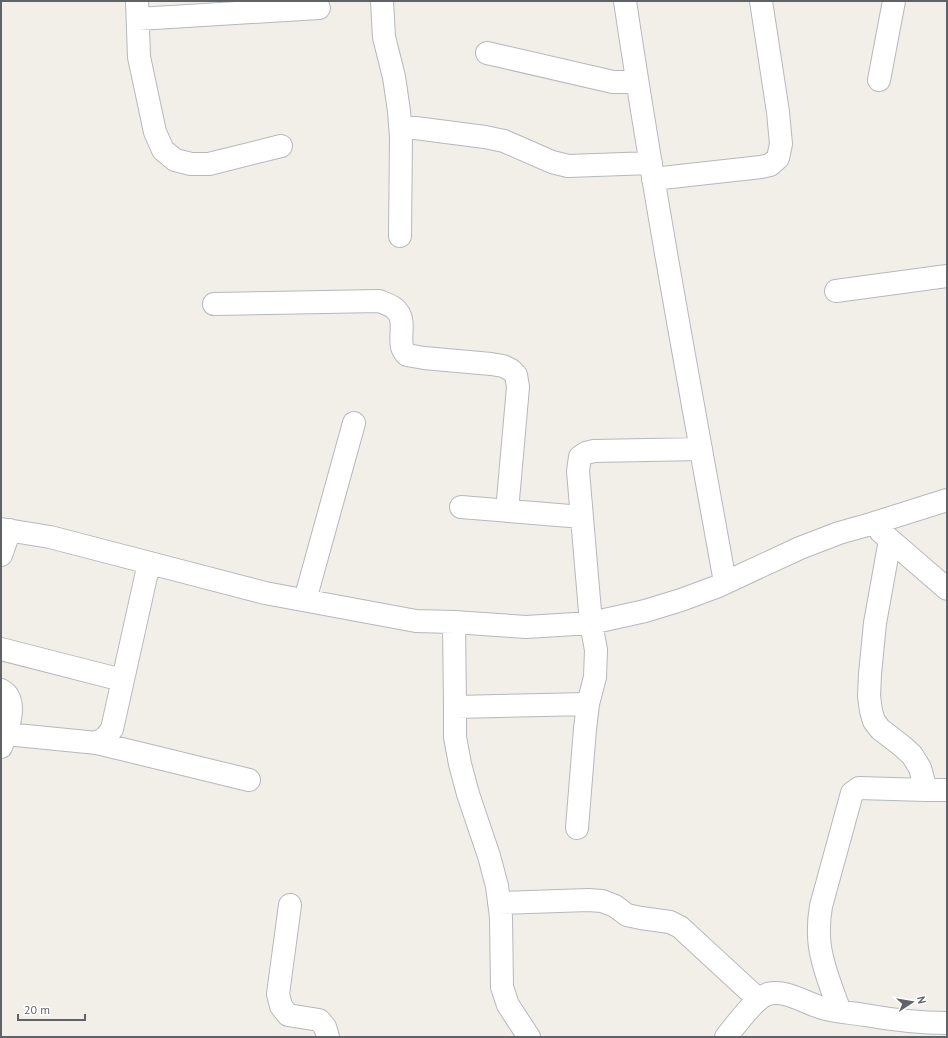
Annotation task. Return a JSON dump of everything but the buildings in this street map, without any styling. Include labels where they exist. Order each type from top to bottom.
[{"type":"street","points":[[382,1],[384,37],[394,77],[399,111],[401,178],[400,236]]},
{"type":"street","points":[[625,1],[652,171],[725,582]]},
{"type":"street","points":[[400,126],[504,140],[552,162],[568,166],[652,171],[761,167],[770,165],[778,158],[781,144],[778,112],[761,1]]},
{"type":"street","points":[[879,80],[894,1]]},
{"type":"street","points":[[281,146],[209,164],[191,164],[175,160],[163,150],[155,132],[139,57],[137,10],[318,8]]},
{"type":"street","points":[[487,54],[613,82],[637,82]]},
{"type":"street","points":[[836,291],[947,276]]},
{"type":"street","points":[[214,304],[379,301],[393,308],[400,315],[402,324],[402,349],[407,355],[491,364],[503,366],[511,370],[516,375],[518,387],[507,511]]},
{"type":"street","points":[[309,585],[354,423]]},
{"type":"street","points":[[577,828],[588,704],[595,677],[596,650],[591,623],[578,471],[580,457],[586,453],[594,451],[701,449]]},
{"type":"street","points":[[1,555],[5,529],[50,537],[265,593],[309,585],[416,621],[526,627],[591,623],[645,611],[681,600],[800,548],[839,533],[947,500]]},
{"type":"street","points":[[461,507],[582,517]]},
{"type":"street","points":[[871,524],[947,589]]},
{"type":"street","points":[[890,540],[875,623],[870,674],[869,696],[871,711],[874,721],[880,729],[912,755],[936,790]]},
{"type":"street","points":[[97,743],[106,737],[112,729],[149,562]]},
{"type":"street","points":[[454,622],[456,707],[455,737],[468,794],[489,856],[497,886],[501,917],[502,987],[508,1005],[529,1037]]},
{"type":"street","points":[[1,649],[122,680]]},
{"type":"street","points":[[1,690],[6,693],[10,701],[11,717],[4,740],[97,743],[249,780]]},
{"type":"street","points":[[456,707],[588,704]]},
{"type":"street","points":[[840,1012],[823,961],[819,919],[821,906],[852,793],[859,788],[936,790]]},
{"type":"street","points":[[499,903],[588,900],[602,901],[615,906],[626,914],[641,918],[670,922],[680,927],[758,999]]},
{"type":"street","points":[[290,905],[278,994],[281,1006],[288,1015],[319,1020],[325,1027],[328,1037]]},
{"type":"street","points":[[726,1037],[758,999],[767,994],[781,993],[825,1009],[840,1012],[909,1022],[947,1023]]}]
